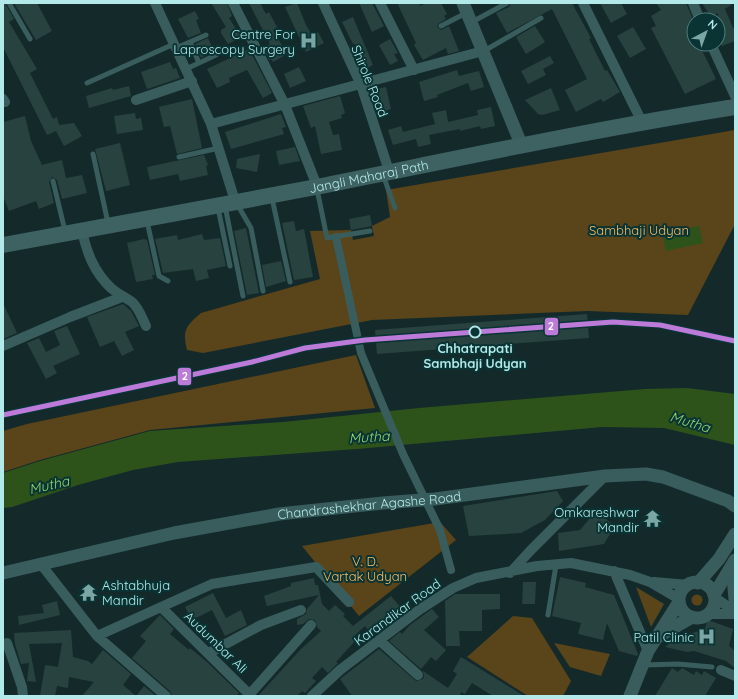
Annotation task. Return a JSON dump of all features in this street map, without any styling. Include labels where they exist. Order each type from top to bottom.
[{"type":"main road","name":"Jangli Maharaj Path","points":[[3,245],[272,195],[522,144],[735,107]]},
{"type":"street","points":[[155,3],[211,124],[219,148],[225,203]]},
{"type":"street","points":[[233,3],[285,105],[317,186]]},
{"type":"street","name":"Shirole Road","points":[[323,3],[361,85],[386,171]]},
{"type":"street","points":[[380,3],[414,70]]},
{"type":"street","points":[[583,3],[642,122]]},
{"type":"street","points":[[467,13],[522,144]]},
{"type":"street","points":[[211,124],[361,85],[483,51]]},
{"type":"street","points":[[715,52],[735,96]]},
{"type":"street","points":[[136,100],[192,81]]},
{"type":"street","points":[[82,231],[86,250],[92,265],[110,287],[122,297],[131,301],[138,309],[146,326]]},
{"type":"street","points":[[336,237],[361,352],[403,454],[440,530],[451,570]]},
{"type":"street","points":[[3,346],[70,316],[122,297]]},
{"type":"street","name":"Chandrashekhar Agashe Road","points":[[3,573],[40,563],[174,533],[279,514],[383,502],[435,499],[605,476],[646,474],[663,477],[728,501],[735,506]]},
{"type":"street","points":[[510,573],[605,476]]},
{"type":"street","points":[[630,696],[648,651],[679,600],[681,592],[694,584],[726,548],[735,534]]},
{"type":"street","points":[[40,563],[97,636],[166,696]]},
{"type":"street","name":"Karandikar Road","points":[[319,694],[340,670],[419,610],[453,588],[476,578],[510,573],[537,566],[571,563],[614,571],[650,582]]},
{"type":"street","points":[[709,614],[714,605],[714,596],[733,563]]},
{"type":"street","points":[[733,563],[735,599]]},
{"type":"street","points":[[97,636],[162,608],[212,584],[316,567],[349,602]]},
{"type":"street","points":[[614,571],[648,651]]},
{"type":"street","points":[[650,582],[708,586],[714,596],[735,612]]},
{"type":"street","points":[[650,582],[679,600],[684,612],[692,617],[699,618],[709,614],[735,612]]},
{"type":"street","name":"Audumbar Ali","points":[[162,608],[251,695]]},
{"type":"street","points":[[209,653],[261,626],[301,610]]},
{"type":"street","points":[[657,637],[692,617]]},
{"type":"street","points":[[251,695],[311,625]]},
{"type":"street","points":[[379,640],[418,675]]},
{"type":"street","points":[[7,644],[22,687],[23,696]]},
{"type":"street","points":[[717,669],[735,676]]},
{"type":"lane","points":[[9,3],[30,39]]},
{"type":"lane","points":[[441,26],[467,13],[507,3]]},
{"type":"lane","points":[[483,51],[541,18]]},
{"type":"lane","points":[[86,84],[175,46],[190,42],[206,35]]},
{"type":"lane","points":[[190,42],[199,63]]},
{"type":"lane","points":[[186,69],[216,55]]},
{"type":"lane","points":[[179,157],[219,148]]},
{"type":"lane","points":[[92,154],[109,226]]},
{"type":"lane","points":[[386,171],[395,208]]},
{"type":"lane","points":[[53,181],[66,234]]},
{"type":"lane","points":[[317,186],[327,238],[370,231]]},
{"type":"lane","points":[[272,195],[290,282]]},
{"type":"lane","points":[[225,203],[230,266]]},
{"type":"lane","points":[[225,203],[251,228],[263,291]]},
{"type":"lane","points":[[225,203],[243,296]]},
{"type":"lane","points":[[147,218],[159,276],[168,281]]},
{"type":"lane","points":[[548,615],[556,565]]},
{"type":"lane","points":[[642,666],[678,664],[717,669]]},
{"type":"green space","name":"Sambhaji Udyan","points":[[735,130],[735,224],[688,315],[588,311],[372,320],[203,353],[187,350],[185,338],[186,329],[201,313],[320,279],[310,231],[351,230],[353,240],[374,236],[372,226],[390,217],[386,190]]},
{"type":"green space","points":[[356,355],[375,408],[150,430],[40,460],[3,472],[3,431],[27,424]]},
{"type":"green space","name":"V. D. Vartak Udyan","points":[[440,522],[456,540],[359,616],[302,546]]},
{"type":"green space","points":[[636,587],[664,604],[651,627]]},
{"type":"green space","points":[[697,594],[701,596],[703,600],[701,604],[697,606],[693,604],[691,600],[693,596]]},
{"type":"green space","points":[[513,616],[532,618],[571,681],[563,696],[528,696],[467,657]]},
{"type":"green space","points":[[554,643],[610,654],[601,676],[570,667]]},
{"type":"water","points":[[699,226],[703,243],[666,251],[662,234]]},
{"type":"water","name":"Mutha","points":[[687,388],[735,394],[735,445],[664,428],[602,427],[357,449],[178,462],[133,470],[78,485],[12,507],[3,508],[3,473],[40,461],[150,431],[283,422],[419,408],[645,389]]},
{"type":"building","points":[[3,3],[5,3],[14,19],[9,22],[37,69],[30,73],[53,119],[57,117],[59,125],[74,123],[82,136],[64,146],[56,131],[47,135],[3,47]]},
{"type":"building","points":[[14,3],[37,3],[52,31],[36,40]]},
{"type":"building","points":[[211,3],[227,3],[232,16],[229,18],[241,37],[228,44],[221,33],[221,30],[226,27]]},
{"type":"building","points":[[249,3],[260,3],[266,14],[269,12],[277,27],[273,30],[287,54],[273,62],[271,59],[269,60],[263,48],[270,44]]},
{"type":"building","points":[[297,3],[312,35],[318,32],[324,43],[306,52],[285,7]]},
{"type":"building","points":[[359,3],[372,3],[384,26],[372,32]]},
{"type":"building","points":[[399,3],[419,3],[420,6],[426,3],[441,3],[447,14],[444,16],[446,19],[438,24],[437,27],[441,30],[449,26],[459,51],[448,54],[446,48],[423,60],[414,45],[416,43],[398,5]]},
{"type":"building","points":[[511,3],[572,3],[591,38],[589,39],[605,71],[607,70],[620,92],[603,102],[601,99],[576,112],[565,90],[587,79],[552,9],[507,33],[496,13],[509,7]]},
{"type":"building","points":[[600,3],[621,3],[627,14],[611,23]]},
{"type":"building","points":[[656,3],[686,3],[690,12],[686,12],[686,52],[703,52],[716,79],[685,94],[651,28],[656,26],[651,16],[661,10]]},
{"type":"building","points":[[702,3],[734,3],[725,9],[733,28],[735,27],[735,41],[726,44],[726,12],[708,12]]},
{"type":"building","points":[[195,11],[199,19],[196,20],[201,33],[188,38],[178,19]]},
{"type":"building","points":[[353,17],[373,65],[365,69],[354,43],[353,44],[342,22]]},
{"type":"building","points":[[535,26],[545,42],[526,54],[516,37]]},
{"type":"building","points":[[633,27],[646,49],[630,58],[617,36]]},
{"type":"building","points":[[208,38],[214,51],[201,58],[195,44]]},
{"type":"building","points":[[390,39],[398,53],[394,54],[398,61],[390,65],[379,45]]},
{"type":"building","points":[[249,49],[272,93],[263,98],[247,70],[229,78],[230,82],[217,88],[207,69]]},
{"type":"building","points":[[550,56],[554,63],[543,69],[546,75],[528,84],[521,71]]},
{"type":"building","points":[[170,62],[173,69],[176,68],[180,78],[147,89],[141,72]]},
{"type":"building","points":[[299,67],[306,81],[290,88],[284,74]]},
{"type":"building","points":[[457,70],[459,76],[479,71],[484,87],[471,91],[468,83],[437,95],[438,97],[424,101],[419,82]]},
{"type":"building","points":[[129,86],[131,96],[89,108],[86,96],[112,88],[113,90]]},
{"type":"building","points":[[386,87],[391,109],[377,114],[370,90]]},
{"type":"building","points":[[551,88],[560,110],[542,115],[538,114],[525,100]]},
{"type":"building","points":[[340,96],[345,113],[341,115],[342,118],[329,122],[333,135],[339,134],[342,150],[321,154],[315,126],[311,128],[303,106]]},
{"type":"building","points":[[192,99],[202,148],[177,154],[170,126],[164,127],[159,107]]},
{"type":"building","points":[[491,107],[495,126],[481,129],[480,126],[460,131],[460,129],[429,135],[431,144],[418,147],[416,139],[393,145],[388,130],[401,126],[403,132],[435,124],[432,113],[446,110],[448,122],[478,115],[477,110]]},
{"type":"building","points":[[135,113],[136,119],[141,118],[143,130],[117,134],[114,116]]},
{"type":"building","points":[[281,114],[286,127],[282,128],[284,134],[231,149],[225,132]]},
{"type":"building","points":[[25,116],[31,141],[42,165],[62,160],[66,178],[82,175],[87,193],[62,199],[57,180],[52,177],[49,182],[54,203],[39,209],[36,201],[9,211],[3,196],[3,122]]},
{"type":"building","points":[[120,143],[130,185],[106,191],[95,149]]},
{"type":"building","points":[[295,147],[300,161],[279,165],[276,151]]},
{"type":"building","points":[[260,154],[257,172],[236,168],[237,159]]},
{"type":"building","points":[[204,155],[208,165],[206,166],[208,175],[180,181],[178,174],[150,180],[147,167]]},
{"type":"building","points":[[370,215],[372,226],[351,230],[349,219]]},
{"type":"building","points":[[294,221],[296,231],[304,229],[313,277],[294,280],[282,223]]},
{"type":"building","points":[[246,228],[259,293],[247,295],[234,231]]},
{"type":"building","points":[[202,234],[204,240],[220,238],[226,266],[207,270],[209,278],[196,281],[193,269],[163,273],[155,239],[177,235],[178,240]]},
{"type":"building","points":[[144,239],[147,240],[155,275],[152,275],[153,279],[136,282],[127,243]]},
{"type":"building","points":[[281,261],[286,281],[266,287],[262,265]]},
{"type":"building","points":[[3,303],[17,333],[3,339]]},
{"type":"building","points":[[123,304],[131,311],[139,326],[125,332],[134,350],[122,356],[114,341],[100,347],[87,317]]},
{"type":"building","points":[[587,314],[589,338],[377,354],[375,330]]},
{"type":"building","points":[[67,326],[80,354],[53,366],[57,373],[46,379],[27,343],[39,338],[46,352],[60,345],[54,331]]},
{"type":"building","points":[[557,491],[563,501],[545,520],[521,533],[469,536],[463,506]]},
{"type":"building","points":[[596,511],[615,526],[604,544],[559,551],[558,533],[580,530]]},
{"type":"building","points":[[560,577],[586,583],[585,587],[614,595],[638,654],[637,656],[619,651],[607,623],[603,640],[578,634],[581,623],[552,616]]},
{"type":"building","points":[[314,578],[315,585],[318,585],[322,604],[329,611],[335,605],[345,614],[343,616],[353,626],[391,596],[402,609],[371,634],[365,626],[352,638],[355,641],[328,673],[322,667],[312,678],[316,681],[305,693],[302,691],[297,696],[258,696],[300,650],[321,631],[317,627],[315,620],[309,619],[303,624],[297,625],[297,619],[306,614],[307,609],[319,595],[267,606],[264,596],[291,586],[291,583]]},
{"type":"building","points":[[523,582],[536,582],[535,604],[522,604]]},
{"type":"building","points":[[213,593],[226,618],[241,610],[247,625],[225,636],[212,610],[192,620],[185,607]]},
{"type":"building","points":[[455,594],[500,594],[500,609],[482,610],[482,631],[459,631],[460,646],[446,646],[445,601]]},
{"type":"building","points":[[57,601],[60,615],[19,625],[18,616],[44,613],[42,605]]},
{"type":"building","points":[[432,609],[439,617],[424,630],[446,650],[436,661],[431,657],[421,669],[389,641],[400,632],[402,634],[410,625]]},
{"type":"building","points":[[160,615],[174,629],[170,634],[189,650],[190,648],[207,662],[239,693],[236,696],[172,696],[170,691],[132,658],[146,641],[140,636]]},
{"type":"building","points":[[708,620],[733,629],[729,646],[735,651],[735,668],[726,661],[694,651],[687,652],[665,647],[679,636],[704,630]]},
{"type":"building","points":[[71,630],[73,657],[88,661],[92,664],[103,650],[131,674],[123,685],[136,696],[82,696],[94,682],[69,677],[68,688],[57,686],[55,696],[40,696],[45,665],[58,667],[62,643],[29,644],[36,682],[27,681],[29,663],[21,664],[15,644],[14,633]]},
{"type":"building","points":[[379,649],[416,681],[423,679],[423,671],[448,688],[457,674],[453,671],[461,657],[524,696],[493,696],[472,683],[465,694],[461,692],[460,696],[352,696],[340,679]]},
{"type":"building","points":[[672,668],[678,672],[682,668],[694,675],[696,671],[702,675],[704,671],[716,678],[705,696],[655,696]]},
{"type":"building","points":[[144,686],[156,696],[136,696]]},
{"type":"transit line","name":"2","points":[[3,415],[252,362],[305,348],[365,340],[613,322],[660,325],[735,341]]},
{"type":"place","name":"Centre For Laproscopy Surgery","points":[[308,41]]},
{"type":"place","name":"Chhatrapati Sambhaji Udyan","points":[[475,332]]},
{"type":"place","name":"Omkareshwar Mandir","points":[[652,519]]},
{"type":"place","name":"Ashtabhuja Mandir","points":[[89,592]]},
{"type":"place","name":"Patil Clinic","points":[[707,637]]}]
